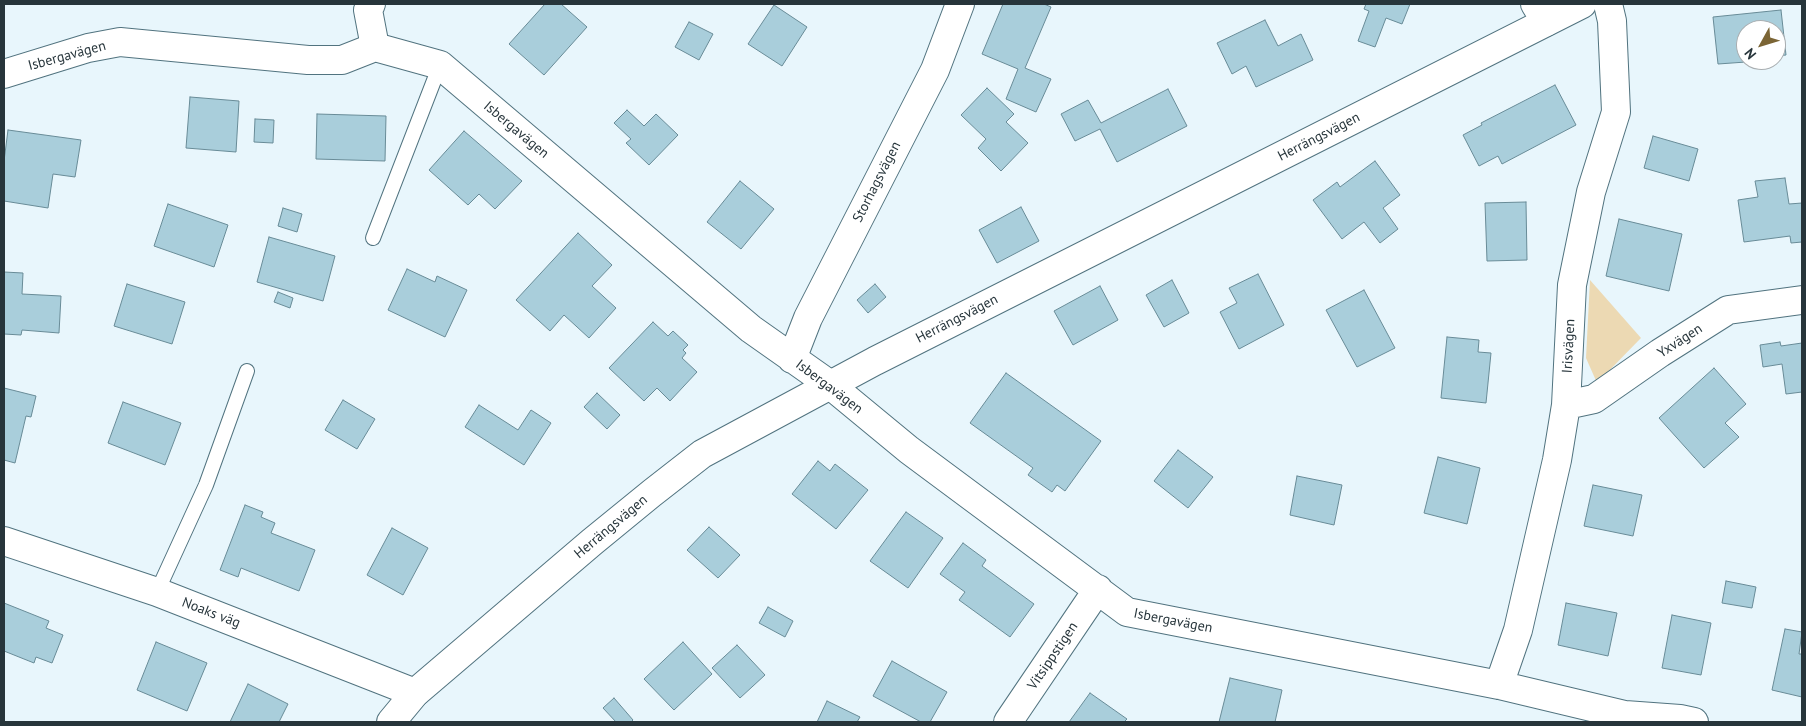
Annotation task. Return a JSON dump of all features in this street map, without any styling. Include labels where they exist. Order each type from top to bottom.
[{"type":"street","points":[[370,4],[368,10],[375,47]]},
{"type":"street","name":"Storhagsvägen","points":[[792,359],[808,318],[934,70],[960,4]]},
{"type":"street","name":"Herrängsvägen","points":[[391,722],[416,693],[600,536],[702,454],[829,384],[1540,13],[1582,4]]},
{"type":"street","name":"Irisvägen","points":[[1499,685],[1520,621],[1557,460],[1566,405],[1572,285],[1590,192],[1616,112],[1612,22],[1608,4]]},
{"type":"street","name":"Isbergavägen","points":[[4,74],[88,48],[120,42],[308,60],[342,60],[375,47],[440,65],[751,329],[829,384],[909,450],[1127,612],[1499,685],[1625,715],[1684,721]]},
{"type":"street","name":"Yxvägen","points":[[1566,405],[1594,399],[1660,353],[1728,310],[1802,300]]},
{"type":"street","name":"Noaks väg","points":[[4,542],[157,592],[416,693]]},
{"type":"street","name":"Vitsippstigen","points":[[1008,722],[1098,589]]},
{"type":"lane","points":[[373,238],[440,65]]},
{"type":"lane","points":[[157,592],[206,485],[247,371]]},
{"type":"shaded area","points":[[1590,280],[1641,338],[1597,383],[1586,358]]},
{"type":"building","points":[[545,4],[561,4],[587,27],[544,75],[509,44]]},
{"type":"building","points":[[1003,4],[1044,4],[1051,7],[1025,68],[1051,79],[1036,112],[1006,99],[1018,69],[982,54]]},
{"type":"building","points":[[1366,4],[1410,4],[1402,24],[1386,18],[1375,47],[1358,41],[1369,11],[1364,9]]},
{"type":"building","points":[[774,5],[807,27],[782,66],[748,44]]},
{"type":"building","points":[[1781,10],[1782,20],[1736,20],[1736,63],[1718,64],[1713,17]]},
{"type":"building","points":[[1265,20],[1278,46],[1301,34],[1313,60],[1256,87],[1246,66],[1232,74],[1217,43]]},
{"type":"building","points":[[689,22],[713,34],[699,60],[675,47]]},
{"type":"building","points":[[1555,85],[1576,125],[1502,164],[1498,156],[1479,166],[1463,135],[1482,125],[1481,123]]},
{"type":"building","points":[[987,88],[1014,114],[1006,122],[1028,143],[1001,171],[978,148],[986,139],[961,115]]},
{"type":"building","points":[[1168,89],[1187,126],[1117,162],[1100,129],[1075,141],[1061,114],[1088,100],[1101,123]]},
{"type":"building","points":[[190,97],[239,101],[236,152],[186,148]]},
{"type":"building","points":[[627,110],[644,126],[656,114],[678,135],[649,165],[626,143],[631,139],[614,123]]},
{"type":"building","points":[[317,114],[386,116],[385,161],[316,159]]},
{"type":"building","points":[[255,119],[274,120],[273,143],[254,142]]},
{"type":"building","points":[[8,130],[81,140],[75,177],[53,174],[48,208],[4,201],[4,161]]},
{"type":"building","points":[[464,131],[522,181],[495,209],[479,194],[468,205],[429,170]]},
{"type":"building","points":[[1653,136],[1698,149],[1689,181],[1644,168]]},
{"type":"building","points":[[1375,161],[1400,195],[1383,208],[1398,229],[1380,243],[1364,222],[1342,239],[1313,200],[1337,182],[1340,187]]},
{"type":"building","points":[[1785,178],[1789,204],[1802,203],[1802,242],[1791,243],[1790,236],[1744,242],[1738,200],[1758,197],[1755,181]]},
{"type":"building","points":[[740,181],[774,209],[741,249],[707,222]]},
{"type":"building","points":[[1526,202],[1527,260],[1487,261],[1485,203]]},
{"type":"building","points":[[168,204],[228,225],[214,267],[154,246]]},
{"type":"building","points":[[1021,207],[1039,241],[997,263],[979,230]]},
{"type":"building","points":[[283,208],[302,214],[297,232],[278,226]]},
{"type":"building","points":[[1619,219],[1682,234],[1669,291],[1606,276]]},
{"type":"building","points":[[578,233],[612,265],[592,286],[616,308],[589,338],[564,315],[550,331],[516,300]]},
{"type":"building","points":[[269,237],[335,256],[323,301],[257,282]]},
{"type":"building","points":[[407,269],[435,282],[437,276],[467,290],[445,337],[388,310]]},
{"type":"building","points":[[4,272],[23,273],[22,294],[61,296],[59,333],[22,330],[21,335],[4,334]]},
{"type":"building","points":[[1258,274],[1284,325],[1239,349],[1220,312],[1237,303],[1229,288]]},
{"type":"building","points":[[1172,280],[1189,313],[1164,327],[1146,295]]},
{"type":"building","points":[[127,284],[185,302],[172,344],[114,326]]},
{"type":"building","points":[[875,284],[886,297],[868,313],[857,300]]},
{"type":"building","points":[[1100,286],[1118,320],[1073,345],[1054,311]]},
{"type":"building","points":[[1364,290],[1395,348],[1357,367],[1326,310]]},
{"type":"building","points":[[278,292],[293,298],[290,308],[274,302]]},
{"type":"building","points":[[653,322],[668,336],[673,331],[688,345],[683,350],[686,353],[682,358],[697,372],[670,401],[657,388],[644,401],[609,368]]},
{"type":"building","points":[[1447,337],[1479,340],[1478,352],[1491,353],[1486,403],[1441,398]]},
{"type":"building","points":[[1780,342],[1781,346],[1802,343],[1802,392],[1786,394],[1782,364],[1763,367],[1760,345]]},
{"type":"building","points":[[1714,368],[1746,404],[1725,423],[1739,437],[1704,468],[1659,418]]},
{"type":"building","points":[[1006,373],[1101,441],[1065,491],[1057,485],[1052,492],[1028,475],[1033,468],[970,423]]},
{"type":"building","points":[[4,388],[36,396],[31,417],[26,416],[15,463],[4,460]]},
{"type":"building","points":[[597,393],[620,415],[607,429],[584,407]]},
{"type":"building","points":[[343,400],[375,419],[357,449],[325,430]]},
{"type":"building","points":[[123,402],[181,423],[165,465],[108,443]]},
{"type":"building","points":[[479,405],[518,430],[531,410],[551,423],[524,465],[465,427]]},
{"type":"building","points":[[1178,450],[1213,477],[1188,508],[1154,481]]},
{"type":"building","points":[[1438,457],[1480,468],[1467,524],[1424,513]]},
{"type":"building","points":[[818,461],[830,471],[835,464],[868,490],[836,529],[792,494]]},
{"type":"building","points":[[1297,476],[1342,485],[1334,525],[1290,515]]},
{"type":"building","points":[[1593,485],[1642,495],[1633,536],[1584,526]]},
{"type":"building","points":[[245,505],[263,512],[261,517],[275,523],[271,533],[315,550],[299,591],[241,568],[238,577],[220,570]]},
{"type":"building","points":[[906,512],[943,538],[908,588],[870,561]]},
{"type":"building","points":[[709,527],[740,555],[718,578],[687,550]]},
{"type":"building","points":[[392,528],[428,548],[403,595],[367,575]]},
{"type":"building","points":[[963,543],[986,560],[982,566],[1034,604],[1010,637],[959,600],[965,592],[940,574]]},
{"type":"building","points":[[1726,581],[1756,587],[1752,608],[1722,603]]},
{"type":"building","points":[[4,603],[49,621],[46,628],[63,635],[52,663],[36,657],[34,663],[4,651]]},
{"type":"building","points":[[1566,603],[1617,613],[1608,656],[1558,645]]},
{"type":"building","points":[[768,607],[793,621],[785,637],[759,623]]},
{"type":"building","points":[[1672,615],[1711,623],[1701,675],[1662,668]]},
{"type":"building","points":[[1785,629],[1802,632],[1799,654],[1802,654],[1802,697],[1772,690]]},
{"type":"building","points":[[156,642],[207,663],[187,711],[137,690]]},
{"type":"building","points":[[683,642],[712,674],[674,710],[644,679]]},
{"type":"building","points":[[737,645],[765,675],[740,698],[712,668]]},
{"type":"building","points":[[892,661],[947,692],[930,722],[921,722],[873,696]]},
{"type":"building","points":[[1230,678],[1282,690],[1275,722],[1219,722]]},
{"type":"building","points":[[248,684],[288,704],[279,722],[230,722]]},
{"type":"building","points":[[1090,693],[1127,719],[1124,722],[1069,722]]},
{"type":"building","points":[[614,698],[633,720],[631,722],[616,722],[603,708]]},
{"type":"building","points":[[827,701],[860,717],[857,722],[817,722]]}]
